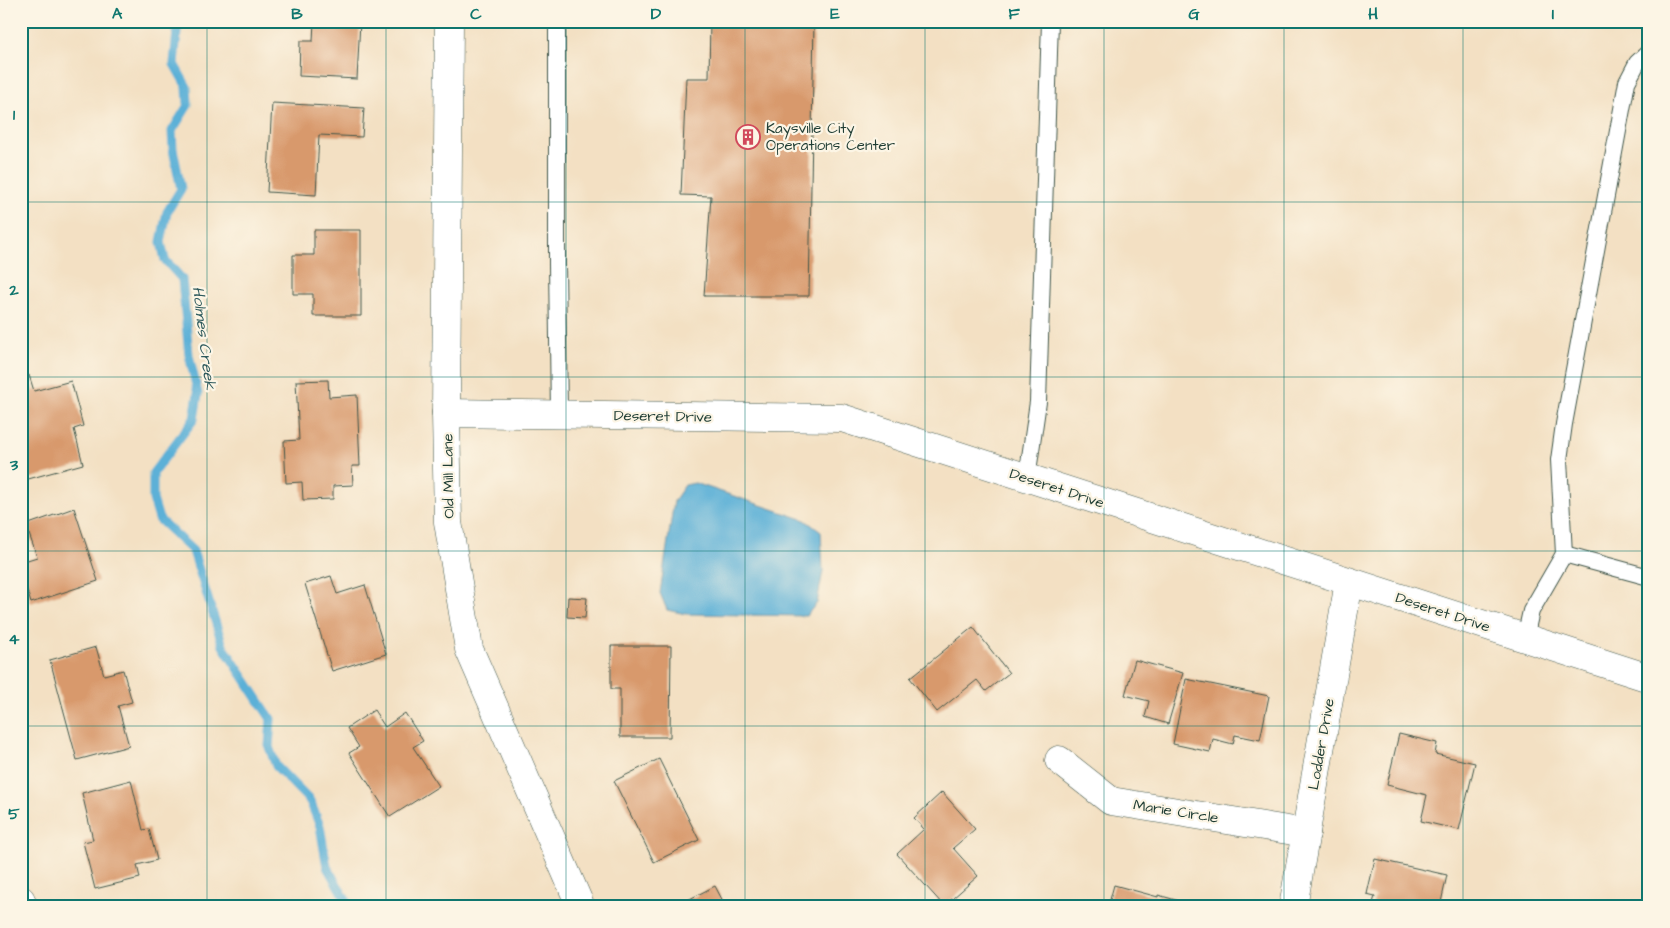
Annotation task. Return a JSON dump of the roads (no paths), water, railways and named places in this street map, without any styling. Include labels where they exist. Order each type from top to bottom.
[{"type":"street","name":"Old Mill Lane","points":[[450,21],[446,413],[448,522],[468,649],[581,907]]},
{"type":"street","name":"Deseret Drive","points":[[446,413],[842,418],[1649,678]]},
{"type":"street","name":"Lodder Drive","points":[[1293,907],[1349,582]]},
{"type":"street","name":"Marie Circle","points":[[1058,760],[1111,800],[1306,832]]},
{"type":"street","points":[[21,900],[23,907]]},
{"type":"lane","points":[[557,21],[559,415]]},
{"type":"lane","points":[[1027,478],[1038,402],[1050,21]]},
{"type":"lane","points":[[1525,638],[1531,611],[1564,554],[1559,460],[1564,424],[1627,82],[1636,64],[1649,52]]},
{"type":"lane","points":[[1564,554],[1649,577]]},
{"type":"water","points":[[695,483],[805,520],[821,532],[823,571],[817,603],[806,616],[686,614],[667,610],[660,593],[674,501],[685,485]]},
{"type":"waterway","name":"Holmes Creek","points":[[178,21],[174,64],[187,87],[188,105],[172,131],[173,149],[181,189],[167,212],[161,242],[165,260],[182,279],[189,355],[198,394],[194,419],[153,473],[153,499],[159,519],[193,551],[223,646],[271,719],[269,747],[276,766],[310,801],[320,826],[327,867],[350,907]]},
{"type":"place","name":"Kaysville City Operations Center","points":[[748,137]]}]
